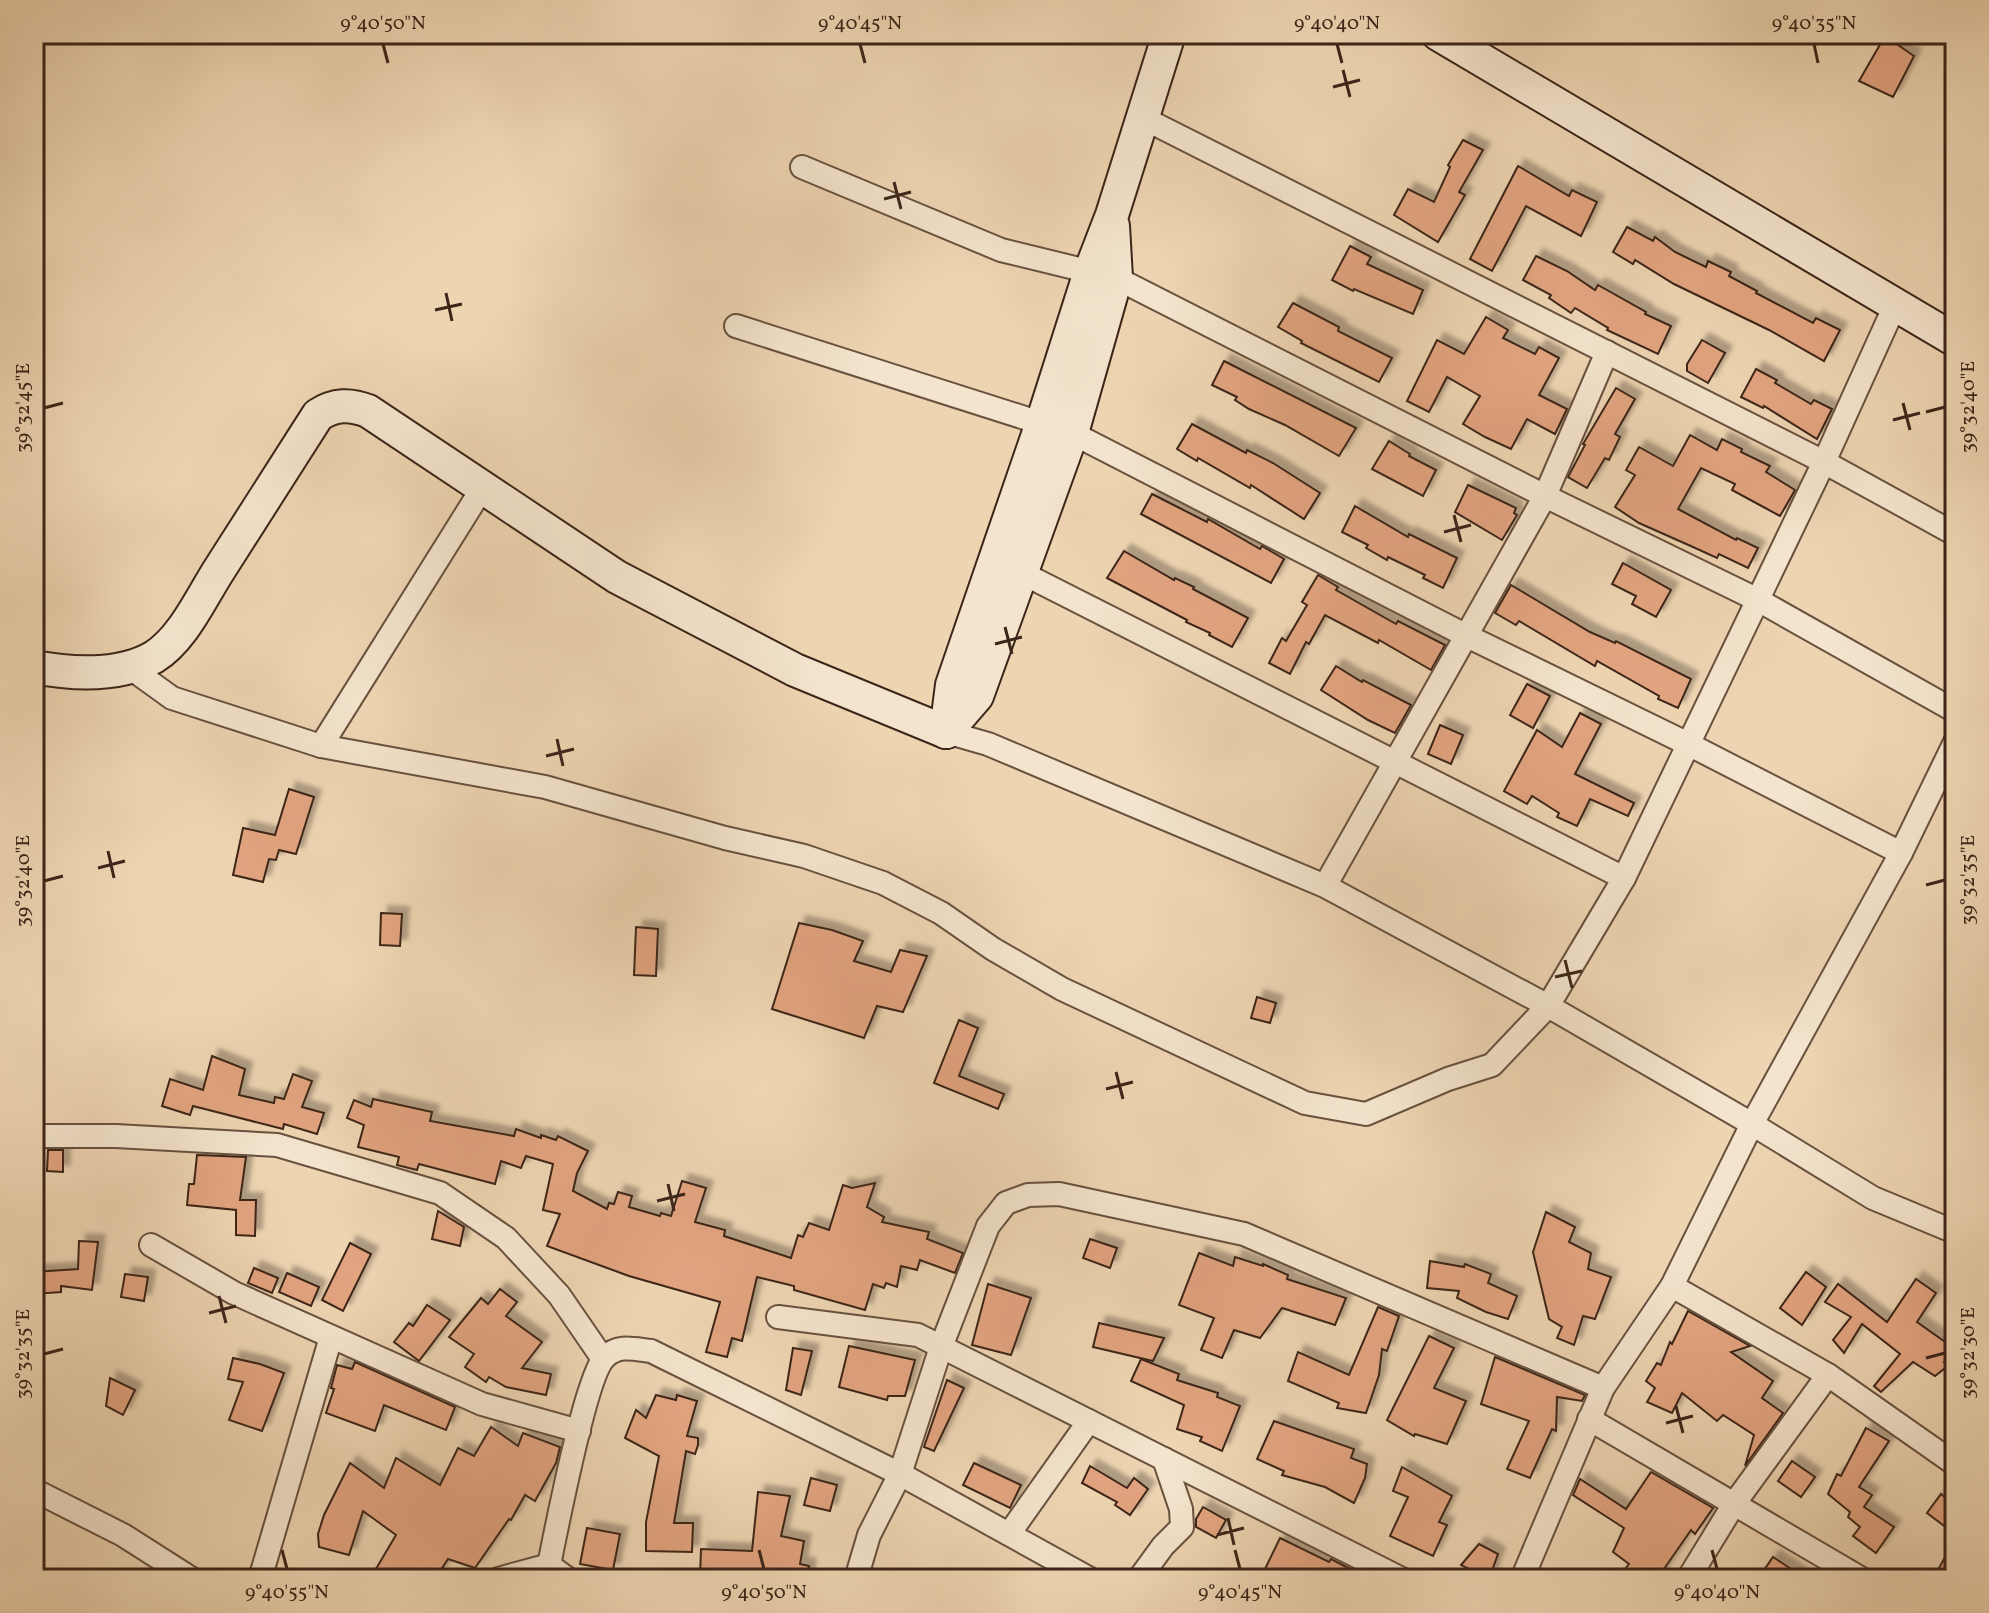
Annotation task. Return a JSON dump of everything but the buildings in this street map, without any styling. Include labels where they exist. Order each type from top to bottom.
[{"type":"main road","points":[[946,732],[977,696],[1022,573],[1057,428],[1103,275],[1112,215],[1169,34]]},
{"type":"main road","points":[[1438,34],[1955,340]]},
{"type":"main road","points":[[34,667],[66,672],[129,667],[154,657],[172,641],[318,415],[329,408],[355,406],[368,411],[617,577],[795,670],[946,732]]},
{"type":"main road","points":[[946,732],[952,685],[1057,428]]},
{"type":"street","points":[[1141,117],[1824,462],[1955,534]]},
{"type":"street","points":[[802,167],[1001,250],[1103,275],[1758,600],[1955,711]]},
{"type":"street","points":[[129,667],[172,698],[321,746],[545,787],[725,838],[804,856],[883,883],[941,913],[993,949],[1062,989],[1305,1103],[1366,1114],[1448,1079],[1492,1065],[1548,1006],[1624,878],[1824,462],[1896,303]]},
{"type":"street","points":[[736,326],[1057,428],[1901,853]]},
{"type":"street","points":[[1325,886],[1545,496],[1607,352]]},
{"type":"street","points":[[321,746],[483,487]]},
{"type":"street","points":[[1022,573],[1624,878]]},
{"type":"street","points":[[946,732],[988,744],[1325,886],[1548,1006],[1873,1198],[1955,1232]]},
{"type":"street","points":[[1522,1579],[1603,1388],[1672,1286],[1752,1124],[1901,853],[1955,742]]},
{"type":"street","points":[[34,1136],[116,1136],[277,1145],[440,1193],[506,1238],[559,1295],[603,1359]]},
{"type":"street","points":[[856,1579],[869,1535],[900,1474],[941,1347],[988,1226],[1006,1203],[1028,1195],[1059,1194],[1244,1234],[1603,1388]]},
{"type":"street","points":[[151,1245],[234,1293],[482,1404],[579,1431]]},
{"type":"street","points":[[1672,1286],[1828,1375],[1955,1464]]},
{"type":"street","points":[[778,1317],[918,1335],[1402,1579]]},
{"type":"street","points":[[260,1579],[331,1337]]},
{"type":"street","points":[[549,1565],[586,1401],[603,1359],[621,1347],[651,1351],[900,1474],[1090,1579]]},
{"type":"street","points":[[1688,1579],[1734,1504],[1828,1375]]},
{"type":"street","points":[[1589,1419],[1862,1579]]},
{"type":"street","points":[[1009,1534],[1089,1421]]},
{"type":"street","points":[[1139,1579],[1163,1546],[1182,1527],[1181,1509],[1164,1459]]},
{"type":"street","points":[[34,1490],[123,1535],[192,1579]]},
{"type":"street","points":[[498,1579],[549,1565]]},
{"type":"street","points":[[549,1565],[568,1579]]}]
